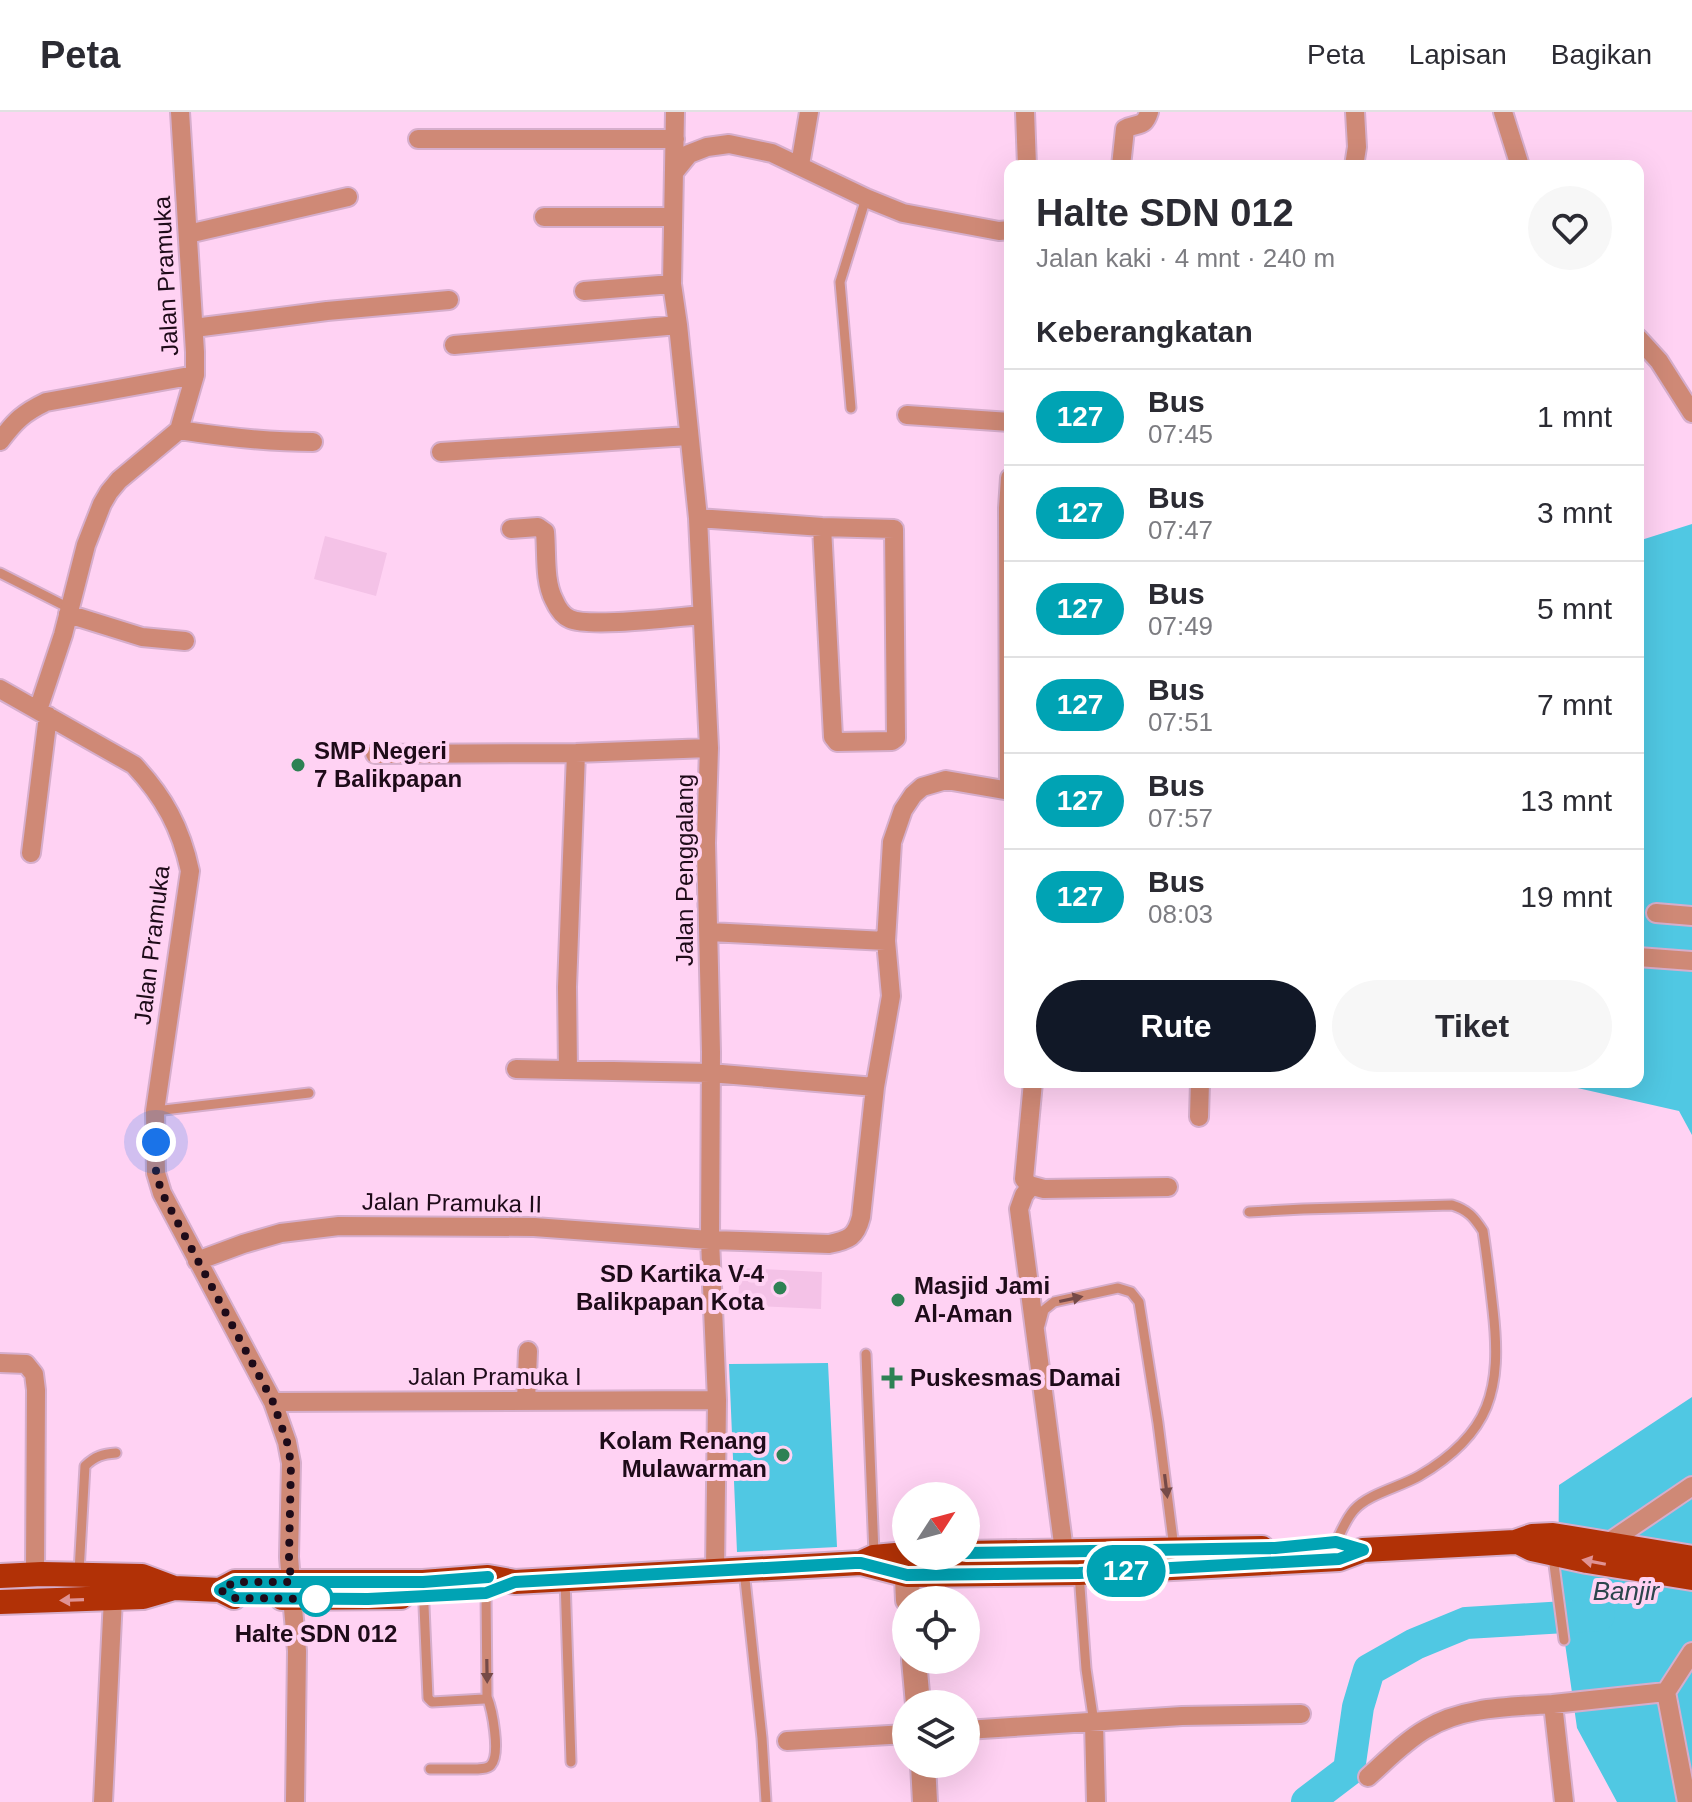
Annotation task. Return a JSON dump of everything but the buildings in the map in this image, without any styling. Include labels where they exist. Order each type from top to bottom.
[{"type":"main road","points":[[980,1560],[1363,1550],[1515,1542],[1532,1536],[1553,1535],[1608,1543],[1639,1559],[1692,1578]]},
{"type":"main road","points":[[1515,1542],[1532,1549],[1587,1561],[1692,1558]]},
{"type":"main road","points":[[980,1554],[1071,1558],[1174,1548],[1337,1551]]},
{"type":"main road","points":[[424,1589],[488,1577],[515,1582],[892,1562]]},
{"type":"main road","points":[[0,1576],[142,1576],[174,1588],[220,1590],[235,1582],[292,1590],[424,1589],[486,1593],[515,1582]]},
{"type":"main road","points":[[0,1602],[143,1597],[174,1588]]},
{"type":"street","name":"Jalan Pramuka","points":[[179,430],[195,375],[180,112]]},
{"type":"street","name":"Jalan Penggalang","points":[[675,112],[672,284],[698,518],[709,748],[706,843],[710,1240],[717,1400],[715,1571]]},
{"type":"street","points":[[800,165],[809,112]]},
{"type":"street","points":[[1025,112],[1027,160]]},
{"type":"street","points":[[1122,160],[1125,129],[1142,124],[1149,112]]},
{"type":"street","points":[[1355,112],[1355,160]]},
{"type":"street","points":[[1503,112],[1518,160]]},
{"type":"street","points":[[418,139],[675,139]]},
{"type":"street","points":[[676,170],[689,154],[707,147],[729,144],[772,153],[903,213],[1004,231]]},
{"type":"street","points":[[188,234],[348,197]]},
{"type":"street","points":[[544,217],[673,217]]},
{"type":"street","points":[[584,291],[672,284]]},
{"type":"street","points":[[194,328],[449,300]]},
{"type":"street","points":[[454,345],[678,325]]},
{"type":"street","points":[[1644,345],[1659,361],[1691,409]]},
{"type":"street","points":[[0,441],[27,411],[46,402],[195,375]]},
{"type":"street","points":[[907,415],[1004,422]]},
{"type":"street","points":[[31,853],[43,713],[86,545],[109,492],[179,430],[232,439],[313,442]]},
{"type":"street","points":[[441,452],[688,436]]},
{"type":"street","points":[[698,518],[894,529],[896,738],[892,741],[837,742],[833,737],[822,527]]},
{"type":"street","points":[[511,529],[538,527],[545,532],[550,591],[555,604],[572,619],[588,622],[702,615]]},
{"type":"street","points":[[69,611],[142,637],[185,641]]},
{"type":"street","name":"Jalan Pramuka","points":[[0,689],[134,765],[158,794],[185,845],[190,871],[155,1111],[156,1173],[162,1193],[273,1402],[287,1442],[291,1463],[289,1557],[297,1651],[295,1802]]},
{"type":"street","points":[[375,754],[576,753],[709,748]]},
{"type":"street","points":[[568,1070],[567,987],[576,753]]},
{"type":"street","points":[[516,1069],[710,1073],[875,1087],[891,996],[886,941],[892,842],[903,810],[922,787],[946,780],[1004,789]]},
{"type":"street","points":[[1656,913],[1692,916]]},
{"type":"street","points":[[709,932],[886,941]]},
{"type":"street","points":[[1644,957],[1692,961]]},
{"type":"street","name":"Jalan Pramuka II","points":[[197,1261],[281,1233],[339,1226],[534,1227],[710,1240],[829,1244],[845,1241],[858,1231],[875,1087]]},
{"type":"street","points":[[1032,1088],[1024,1179],[1031,1186],[1044,1189],[1168,1187]]},
{"type":"street","points":[[1199,1117],[1200,1088]]},
{"type":"street","points":[[1031,1186],[1019,1209],[1071,1558]]},
{"type":"street","points":[[526,1401],[528,1351]]},
{"type":"street","points":[[0,1363],[26,1364],[34,1374],[35,1574]]},
{"type":"street","name":"Jalan Pramuka I","points":[[273,1402],[717,1400]]},
{"type":"street","points":[[1608,1543],[1692,1486]]},
{"type":"street","points":[[103,1802],[113,1598]]},
{"type":"street","points":[[1687,1802],[1666,1692],[1692,1652]]},
{"type":"street","points":[[1368,1777],[1424,1730],[1465,1712],[1666,1692]]},
{"type":"street","points":[[1553,1704],[1564,1802]]},
{"type":"street","points":[[980,1729],[1182,1716],[1301,1714]]},
{"type":"street","points":[[1094,1723],[1096,1802]]},
{"type":"street","points":[[787,1741],[892,1735]]},
{"type":"street","points":[[924,1778],[925,1802]]},
{"type":"lane","points":[[851,408],[840,282],[866,198]]},
{"type":"lane","points":[[0,573],[69,611]]},
{"type":"lane","points":[[155,1111],[309,1093]]},
{"type":"lane","points":[[1249,1212],[1452,1205],[1465,1209],[1483,1231],[1497,1356],[1492,1395],[1485,1412],[1458,1447],[1439,1462],[1356,1507],[1349,1516],[1337,1551]]},
{"type":"lane","points":[[1094,1723],[1040,1328],[1041,1317],[1047,1306],[1054,1302],[1118,1288],[1131,1292],[1139,1302],[1174,1548]]},
{"type":"lane","points":[[866,1354],[870,1563]]},
{"type":"lane","points":[[79,1575],[85,1466],[93,1458],[116,1453]]},
{"type":"lane","points":[[1552,1552],[1564,1640]]},
{"type":"lane","points":[[744,1570],[766,1802]]},
{"type":"lane","points":[[565,1579],[571,1762]]},
{"type":"lane","points":[[424,1589],[429,1700],[487,1697]]},
{"type":"lane","points":[[430,1769],[486,1768],[495,1756],[494,1727],[487,1697],[486,1593]]},
{"type":"shaded area","points":[[325,536],[387,553],[376,596],[314,579]]},
{"type":"shaded area","name":"SD Kartika V-4 Balikpapan Kota","points":[[740,1268],[822,1272],[821,1309],[738,1305]]},
{"type":"water","points":[[1692,524],[1692,1135],[1679,1111],[1577,1088],[1644,1088],[1644,539]]},
{"type":"water","name":"Kolam Renang Mulawarman","points":[[828,1363],[837,1547],[737,1552],[729,1364]]},
{"type":"water","name":"Banjir","points":[[1692,1397],[1692,1802],[1617,1802],[1577,1728],[1558,1594],[1559,1485]]},
{"type":"waterway","points":[[1307,1802],[1349,1770],[1358,1707],[1369,1670],[1415,1644],[1466,1623],[1599,1615]]},
{"type":"bus line","name":"127","points":[[488,1577],[423,1582],[235,1582],[220,1590],[235,1598],[368,1599],[486,1593],[515,1582],[855,1563],[907,1575],[1079,1573],[1339,1559],[1363,1550],[1336,1542],[1275,1548],[980,1553]]},
{"type":"place","name":"SMP Negeri 7 Balikpapan","points":[[298,765]]},
{"type":"place","name":"SD Kartika V-4 Balikpapan Kota","points":[[780,1288]]},
{"type":"place","name":"Masjid Jami Al-Aman","points":[[898,1300]]},
{"type":"place","name":"Puskesmas Damai","points":[[892,1378]]},
{"type":"place","name":"Kolam Renang Mulawarman","points":[[783,1455]]},
{"type":"place","name":"Halte SDN 012","points":[[316,1599]]},
{"type":"route","points":[[156,1142],[156,1173],[162,1193],[273,1402],[291,1463],[291,1582],[235,1582],[220,1590],[235,1598],[316,1599]]}]
